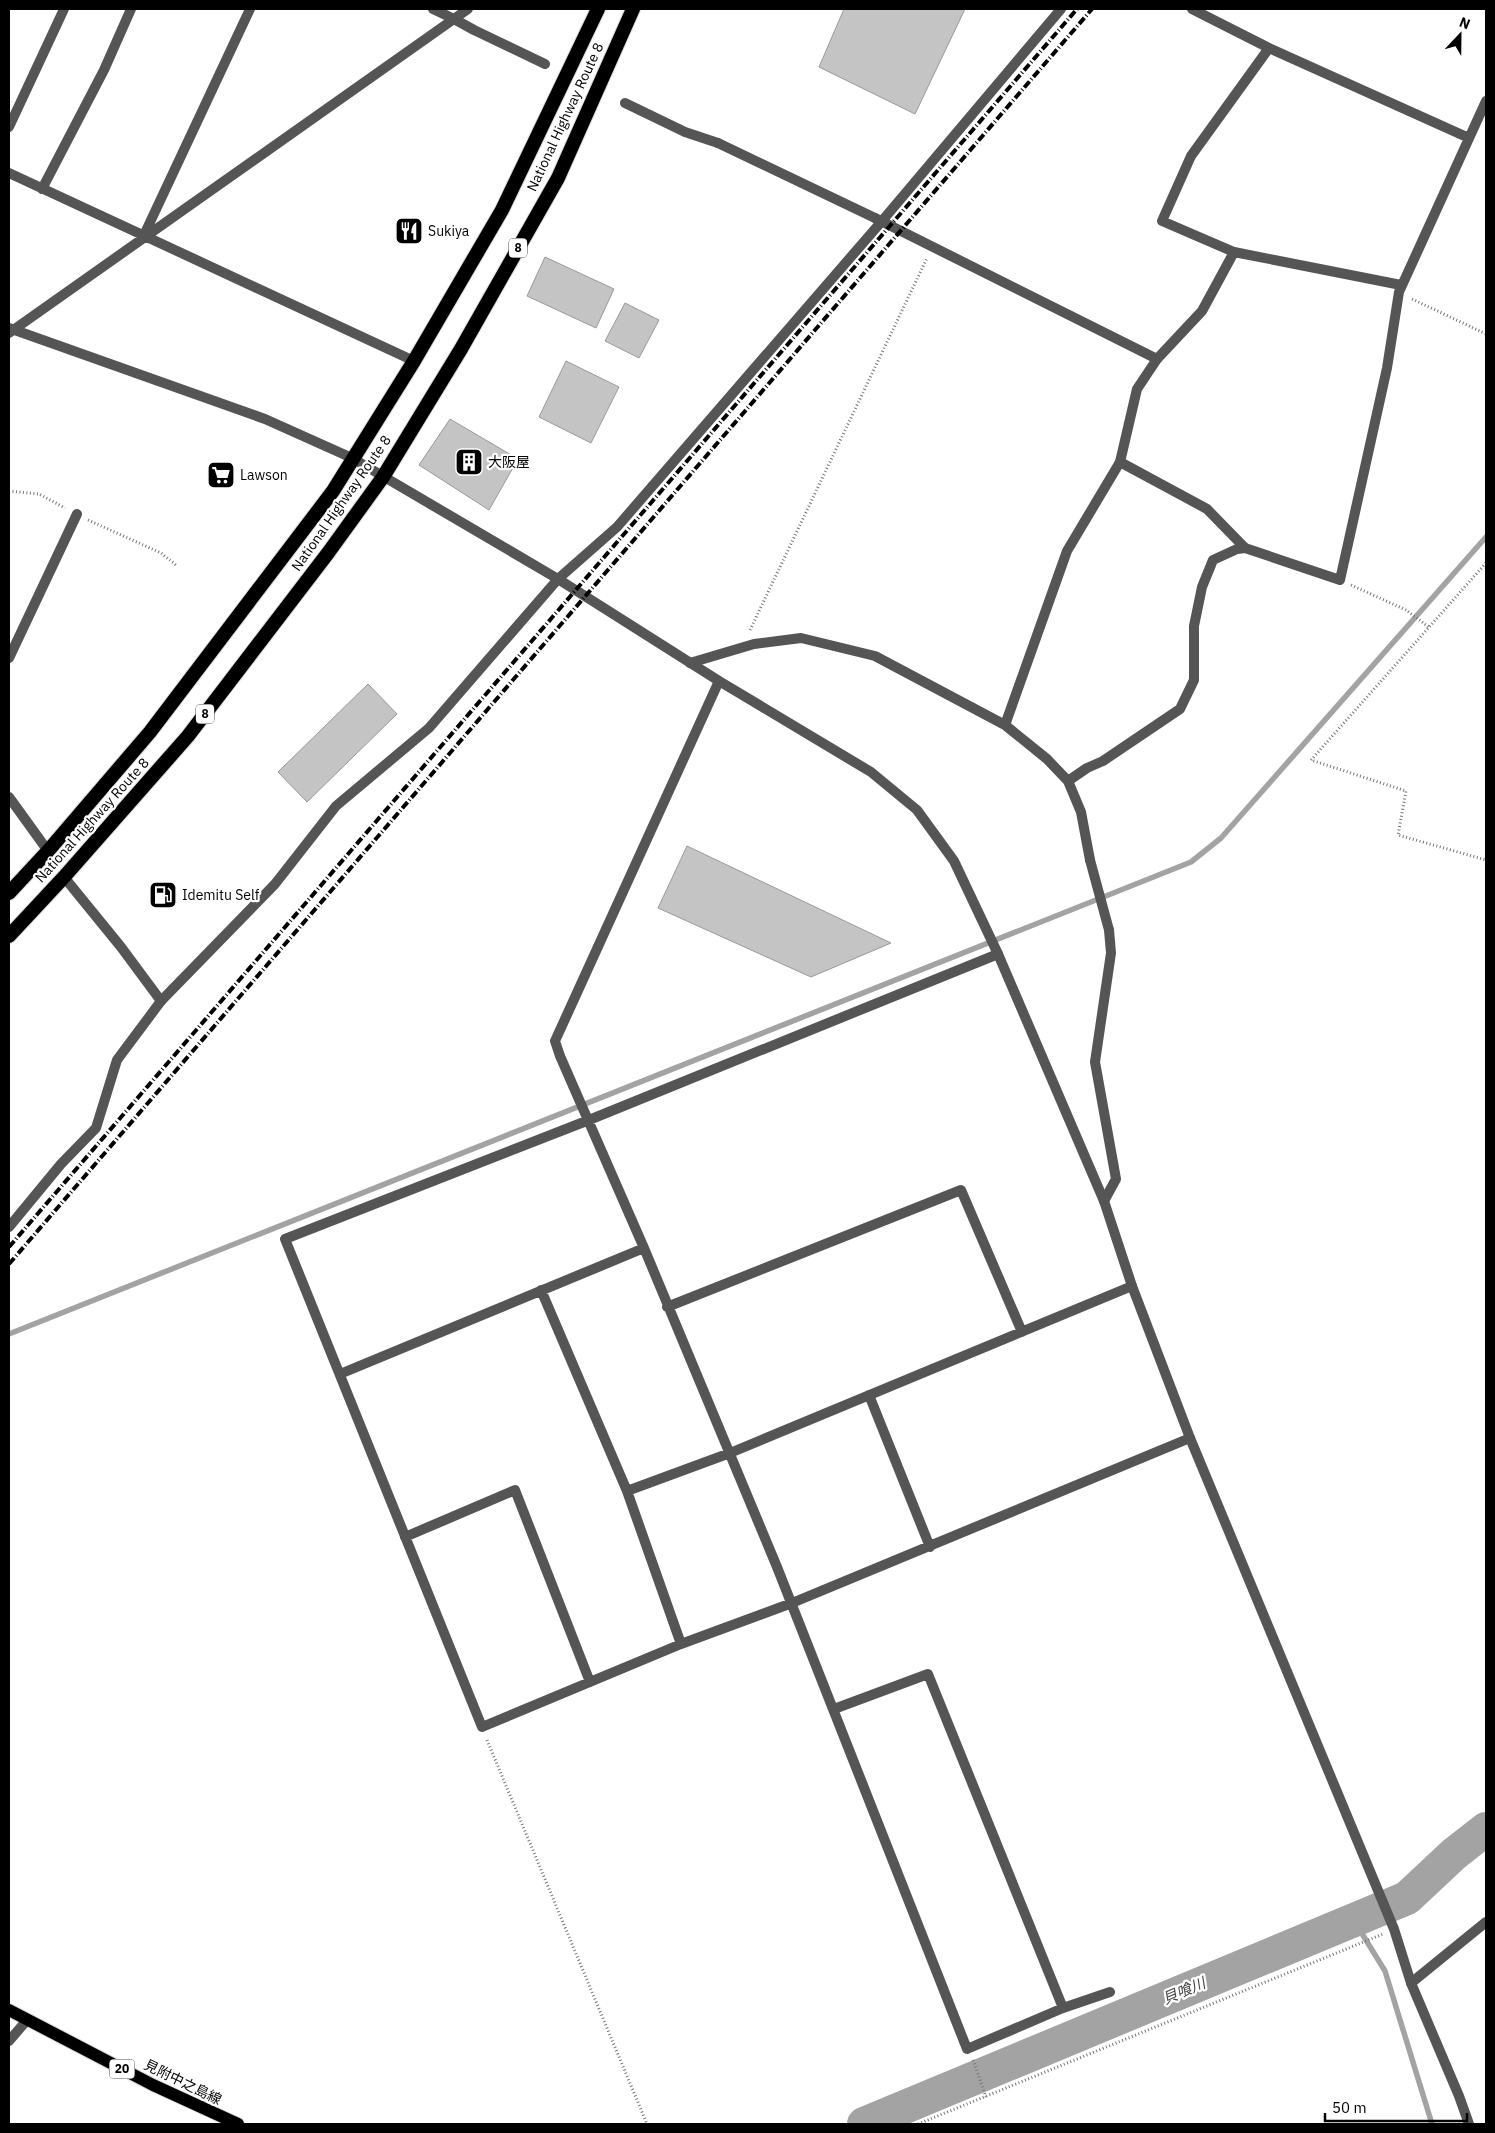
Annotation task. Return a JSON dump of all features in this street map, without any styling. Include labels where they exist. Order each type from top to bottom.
[{"type":"highway","name":"National Highway Route 8","points":[[9,893],[48,851],[150,732],[333,491],[414,360],[502,210],[598,9]]},
{"type":"highway","name":"National Highway Route 8","points":[[9,936],[64,878],[188,736],[328,553],[383,477],[462,349],[558,178],[633,9]]},
{"type":"main road","name":"見附中之島線","points":[[9,2010],[153,2085],[238,2124]]},
{"type":"street","points":[[9,127],[64,9]]},
{"type":"street","points":[[42,188],[104,70],[131,9]]},
{"type":"street","points":[[144,236],[250,9]]},
{"type":"street","points":[[433,9],[545,64]]},
{"type":"street","points":[[10,330],[468,9]]},
{"type":"street","points":[[9,1227],[61,1164],[96,1128],[117,1060],[161,1001],[276,884],[336,806],[429,728],[558,579],[617,527],[879,219],[1061,9]]},
{"type":"street","points":[[1192,9],[1270,48],[1469,138]]},
{"type":"street","points":[[1270,48],[1191,156],[1162,221],[1234,252],[1400,289]]},
{"type":"street","points":[[1068,781],[1180,709],[1194,680],[1194,626],[1206,578],[1213,560],[1237,549],[1245,548],[1340,580],[1387,368],[1400,289],[1486,101]]},
{"type":"street","points":[[626,103],[685,132],[718,143],[879,219],[1157,359]]},
{"type":"street","points":[[9,173],[414,360]]},
{"type":"street","points":[[1005,725],[1067,551],[1120,462],[1138,389],[1157,359],[1202,311],[1234,252]]},
{"type":"street","points":[[10,330],[265,419],[352,458],[558,579],[719,681],[871,772],[918,810],[954,861],[998,954],[1104,1201],[1132,1286],[1190,1438],[1394,1929],[1411,1983],[1469,2124]]},
{"type":"street","points":[[1120,462],[1207,509],[1245,548]]},
{"type":"street","points":[[9,658],[77,514]]},
{"type":"street","points":[[690,663],[754,644],[800,638],[875,656],[1005,725],[1047,759],[1068,781],[1081,812],[1090,860],[1109,930],[1111,953],[1096,1062],[1116,1180],[1104,1201]]},
{"type":"street","points":[[719,681],[555,1041],[644,1248],[792,1603],[967,2049],[1063,2008],[1110,1992]]},
{"type":"street","points":[[9,797],[48,851]]},
{"type":"street","points":[[64,878],[121,947],[161,1001]]},
{"type":"street","points":[[998,954],[589,1120],[285,1239],[482,1728],[681,1644],[792,1603],[930,1547],[1190,1438]]},
{"type":"street","points":[[667,1307],[961,1190],[1022,1332]]},
{"type":"street","points":[[340,1374],[644,1248]]},
{"type":"street","points":[[627,1491],[730,1453],[1132,1286]]},
{"type":"street","points":[[542,1290],[627,1491],[681,1644]]},
{"type":"street","points":[[869,1395],[930,1547]]},
{"type":"street","points":[[405,1538],[516,1490],[590,1682]]},
{"type":"street","points":[[834,1709],[928,1674],[1063,2008]]},
{"type":"street","points":[[1411,1983],[1486,1922]]},
{"type":"street","points":[[9,2041],[27,2020]]},
{"type":"path","points":[[741,648],[932,247]]},
{"type":"path","points":[[1400,289],[1486,334]]},
{"type":"path","points":[[9,491],[39,494],[104,528],[161,553],[176,565]]},
{"type":"path","points":[[1486,563],[1311,760],[1406,791],[1398,835],[1486,860]]},
{"type":"path","points":[[1340,580],[1406,610],[1430,628]]},
{"type":"path","points":[[482,1728],[647,2124]]},
{"type":"path","points":[[918,2124],[986,2098],[1394,1929]]},
{"type":"path","points":[[972,2059],[986,2098]]},
{"type":"building","points":[[844,9],[965,9],[915,114],[819,67]]},
{"type":"building","points":[[545,257],[614,289],[596,328],[527,296]]},
{"type":"building","points":[[625,303],[659,320],[639,358],[605,341]]},
{"type":"building","points":[[566,361],[619,387],[591,443],[539,417]]},
{"type":"building","name":"大阪屋","points":[[450,419],[518,459],[489,510],[419,465]]},
{"type":"building","points":[[368,684],[397,714],[307,802],[278,772]]},
{"type":"building","points":[[687,846],[891,943],[811,977],[658,908]]},
{"type":"waterway","points":[[9,1334],[1191,862],[1221,838],[1486,537]]},
{"type":"waterway","name":"貝喰川","points":[[864,2124],[1407,1898],[1454,1854],[1486,1829]]},
{"type":"waterway","points":[[1353,1919],[1385,1971],[1432,2124]]},
{"type":"railway","points":[[9,1247],[1077,9]]},
{"type":"railway","points":[[9,1264],[1092,9]]},
{"type":"place","name":"Sukiya","points":[[409,231]]},
{"type":"place","name":"大阪屋","points":[[469,462]]},
{"type":"place","name":"Lawson","points":[[221,475]]},
{"type":"place","name":"Idemitu Self","points":[[163,895]]}]
